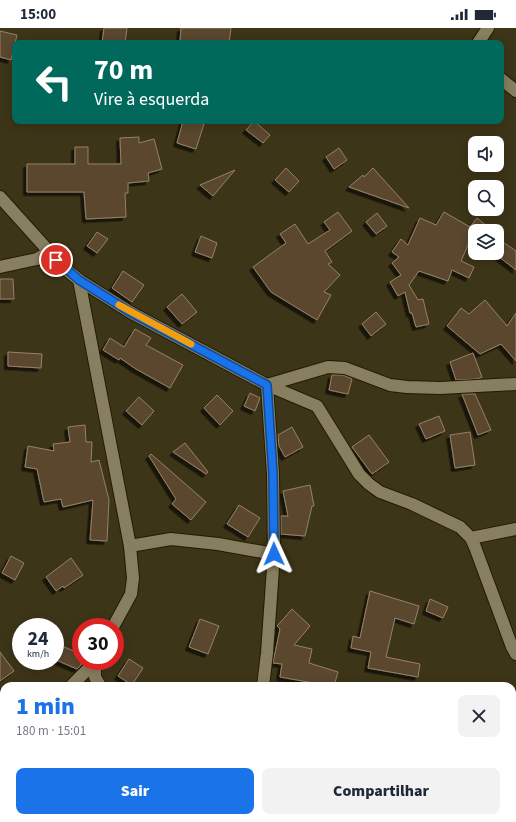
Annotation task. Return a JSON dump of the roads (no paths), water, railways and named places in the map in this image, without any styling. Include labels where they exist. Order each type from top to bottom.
[{"type":"street","points":[[480,40],[488,28]]},
{"type":"street","points":[[504,81],[516,91]]},
{"type":"street","points":[[0,197],[63,267],[79,280],[130,312],[267,385],[317,406],[359,474],[369,484],[380,492],[412,504],[460,527],[471,538],[475,547],[512,648],[516,654]]},
{"type":"street","points":[[0,267],[37,259],[49,252]]},
{"type":"street","points":[[79,280],[130,546],[133,578],[130,594],[118,618]]},
{"type":"street","points":[[267,385],[328,367],[346,368],[390,385],[407,387],[440,388],[516,384]]},
{"type":"street","points":[[263,682],[274,554],[273,474],[267,385]]},
{"type":"street","points":[[471,538],[516,529]]},
{"type":"street","points":[[130,546],[171,539],[218,544],[274,554]]},
{"type":"street","points":[[75,682],[87,670]]},
{"type":"street","points":[[95,670],[95,677],[98,682]]}]
